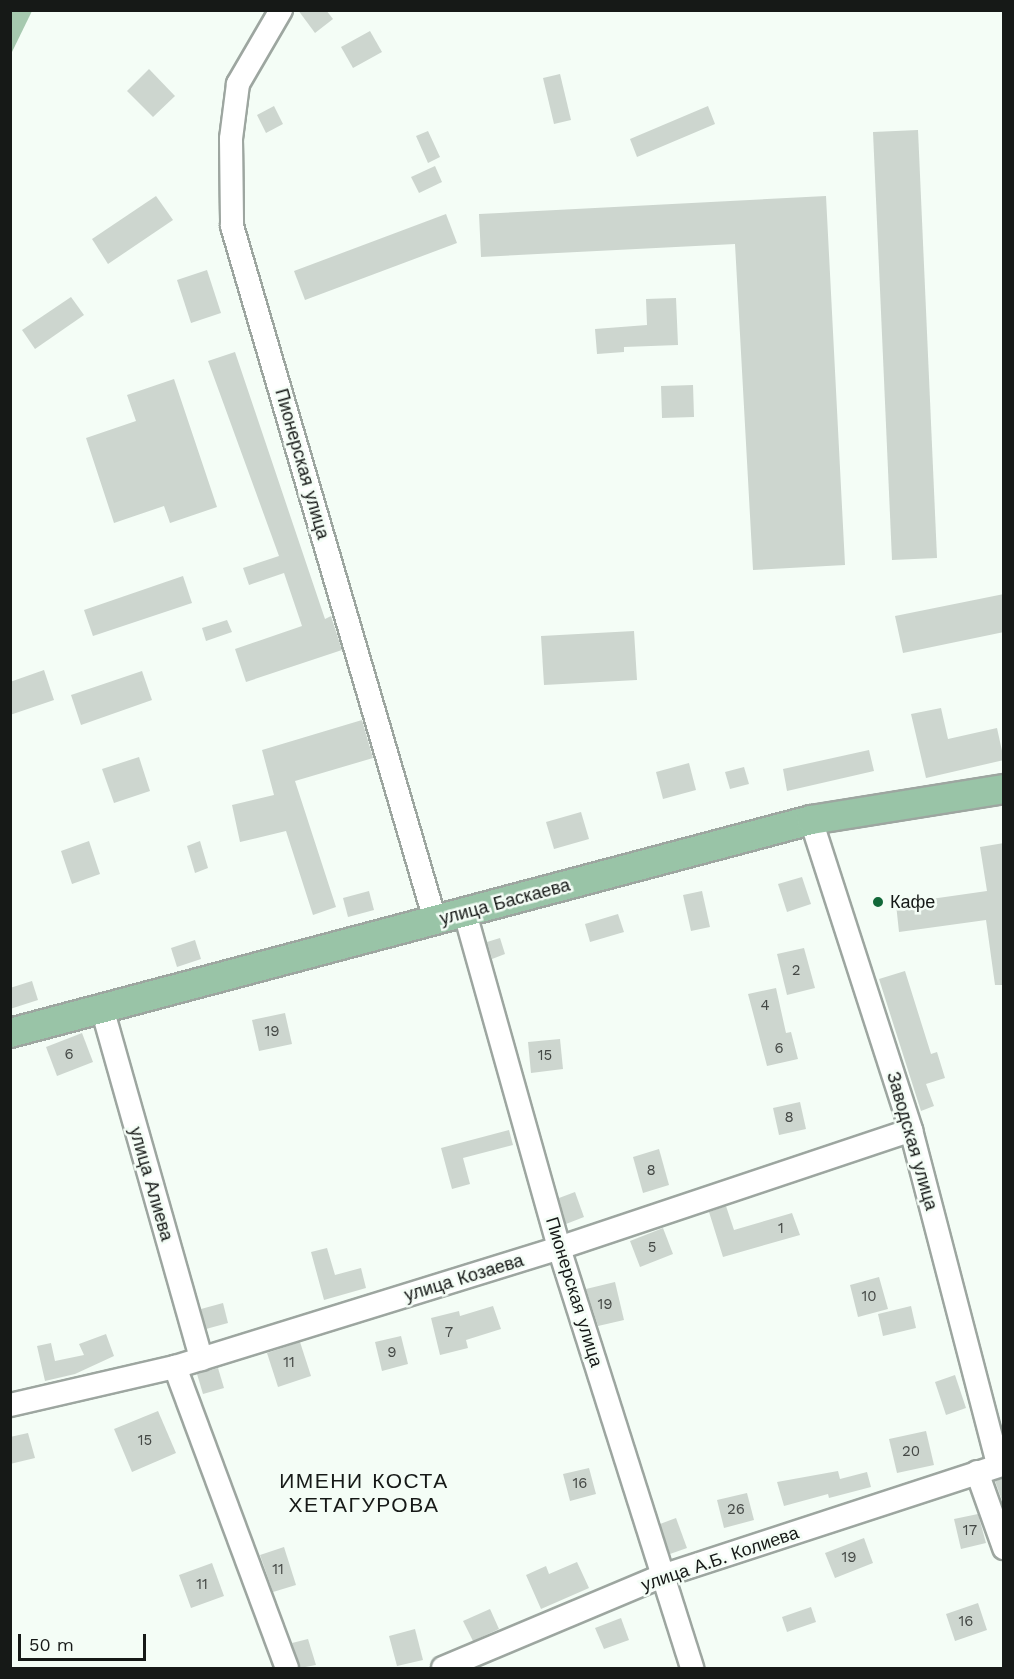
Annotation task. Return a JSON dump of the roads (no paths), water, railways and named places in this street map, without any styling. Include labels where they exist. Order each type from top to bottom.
[{"type":"main road","name":"улица Баскаева","points":[[10,1033],[811,820],[1004,789]]},
{"type":"street","name":"Пионерская улица","points":[[280,10],[238,84],[231,139],[232,226],[435,920]]},
{"type":"street","name":"Заводская улица","points":[[811,820],[911,1130],[1001,1465]]},
{"type":"street","name":"Пионерская улица","points":[[465,913],[559,1248],[692,1668]]},
{"type":"street","name":"улица Алиева","points":[[102,1008],[201,1359]]},
{"type":"street","name":"улица Козаева","points":[[10,1405],[175,1367],[559,1248],[911,1130]]},
{"type":"street","points":[[175,1367],[287,1668]]},
{"type":"street","name":"улица А.Б. Колиева","points":[[443,1668],[466,1662],[662,1576],[1001,1465]]},
{"type":"street","points":[[977,1473],[1004,1548]]},
{"type":"place","name":"Кафе","points":[[878,902]]},
{"type":"district","name":"ИМЕНИ КОСТА ХЕТАГУРОВА","points":[[364,1493]]}]
